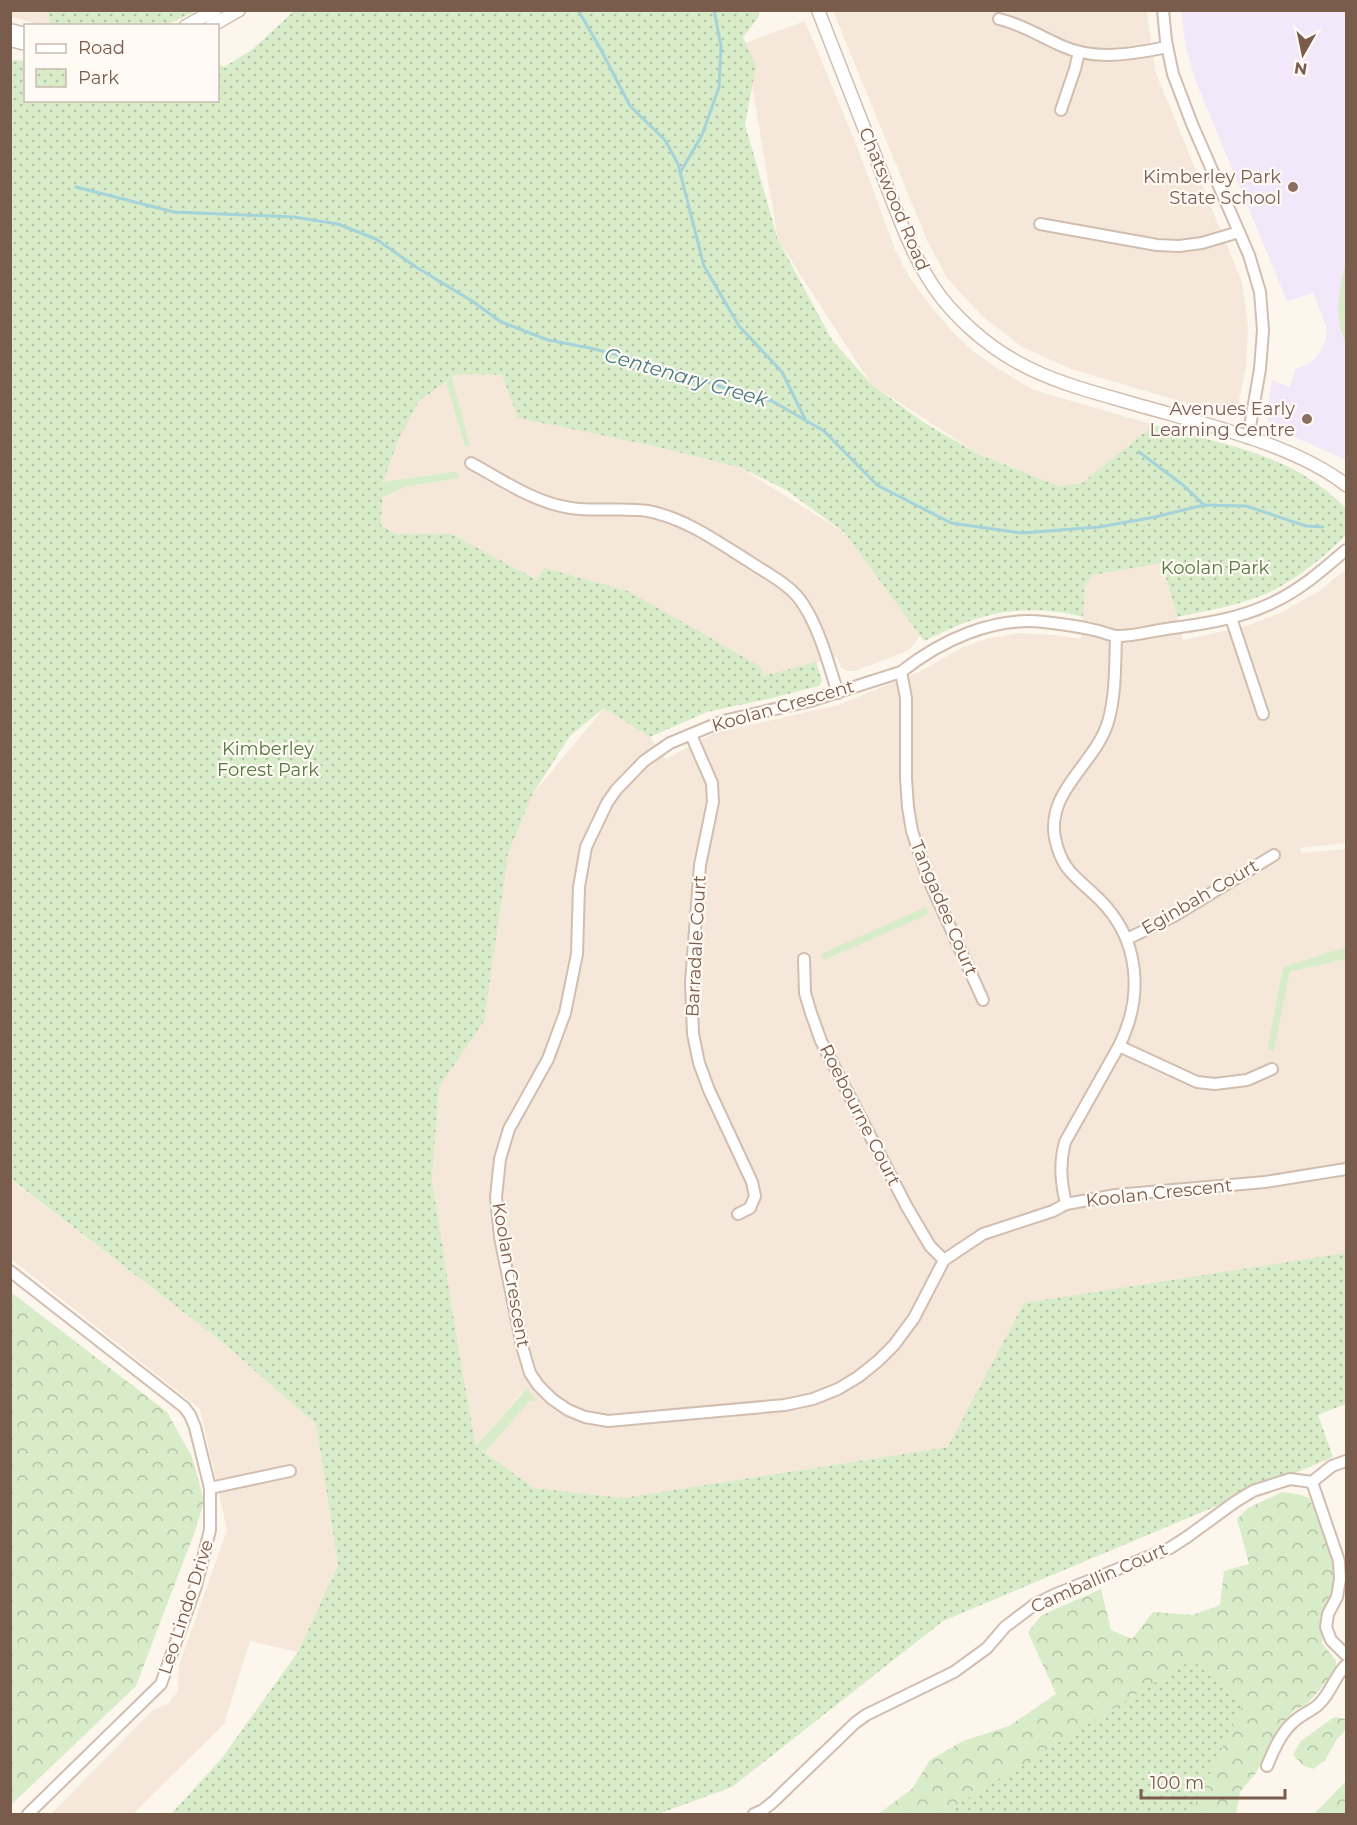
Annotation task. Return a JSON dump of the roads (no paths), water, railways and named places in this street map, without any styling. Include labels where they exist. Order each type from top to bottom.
[{"type":"street","points":[[190,24],[215,10]]},
{"type":"street","points":[[214,24],[239,10]]},
{"type":"street","name":"Chatswood Road","points":[[818,10],[912,250],[934,288],[962,320],[996,349],[1016,362],[1057,381],[1248,438],[1318,466],[1347,485]]},
{"type":"street","points":[[1163,10],[1173,74],[1255,273],[1263,314],[1263,330],[1260,369],[1248,438]]},
{"type":"street","points":[[999,19],[1017,23],[1063,47],[1078,52],[1115,55],[1167,47]]},
{"type":"street","points":[[1061,110],[1075,69],[1078,52]]},
{"type":"street","points":[[1040,224],[1168,246],[1202,243],[1239,232]]},
{"type":"street","points":[[471,463],[542,500],[570,508],[624,508],[650,512],[676,520],[720,543],[784,584],[802,601],[814,622],[838,693]]},
{"type":"street","name":"Koolan Crescent","points":[[1347,550],[1289,594],[1273,603],[1231,618],[1116,636],[1081,627],[1042,621],[994,625],[946,643],[913,662],[901,672],[873,679],[838,693],[723,721],[659,749],[629,775],[607,803],[586,847],[579,887],[577,954],[565,1013],[548,1059],[509,1129],[501,1159],[496,1197],[500,1237],[522,1346],[530,1373],[552,1399],[568,1410],[585,1417],[608,1421],[785,1405],[813,1399],[838,1389],[858,1377],[894,1345],[914,1318],[944,1260],[983,1234],[1053,1211],[1066,1204],[1116,1195],[1265,1182],[1347,1170]]},
{"type":"street","points":[[1231,618],[1263,714]]},
{"type":"street","points":[[1066,1204],[1060,1175],[1065,1142],[1119,1046],[1131,1017],[1135,994],[1133,962],[1127,939],[1100,900],[1069,872],[1060,857],[1054,822],[1062,795],[1091,754],[1108,723],[1112,706],[1116,636]]},
{"type":"street","name":"Tangadee Court","points":[[901,672],[906,698],[906,778],[912,831],[927,876],[983,1000]]},
{"type":"street","name":"Barradale Court","points":[[691,735],[712,783],[713,802],[700,865],[691,982],[693,1034],[699,1063],[709,1090],[752,1182],[755,1196],[750,1208],[738,1214]]},
{"type":"street","name":"Eginbah Court","points":[[1127,939],[1174,915],[1274,855]]},
{"type":"street","name":"Roebourne Court","points":[[804,959],[806,993],[821,1041],[907,1208],[930,1245],[944,1260]]},
{"type":"street","points":[[1119,1046],[1197,1082],[1215,1084],[1247,1080],[1272,1069]]},
{"type":"street","name":"Leo Lindo Drive","points":[[10,1271],[184,1407],[195,1427],[210,1488],[210,1530],[206,1550],[196,1586],[161,1684],[28,1815]]},
{"type":"street","points":[[1347,1461],[1332,1466],[1312,1482],[1339,1561],[1340,1579],[1337,1597],[1328,1614],[1326,1627],[1331,1640],[1347,1655]]},
{"type":"street","points":[[210,1488],[290,1471]]},
{"type":"street","name":"Camballin Court","points":[[754,1815],[773,1802],[866,1714],[954,1672],[987,1648],[1005,1628],[1034,1605],[1170,1548],[1253,1491],[1290,1479],[1312,1482]]},
{"type":"street","points":[[1267,1766],[1286,1730],[1295,1720],[1320,1704],[1336,1677],[1347,1665]]},
{"type":"waterway","points":[[578,10],[630,106],[665,140],[678,164],[704,266],[739,326],[782,372],[805,419]]},
{"type":"waterway","points":[[680,173],[702,135],[719,87],[721,46],[714,10]]},
{"type":"waterway","name":"Centenary Creek","points":[[76,187],[174,212],[294,217],[338,224],[376,239],[501,322],[548,340],[657,365],[734,391],[772,401],[824,431],[877,485],[951,523],[1022,533],[1099,527],[1204,505],[1246,506],[1306,526],[1323,527]]},
{"type":"waterway","points":[[1139,452],[1183,485],[1204,505]]},
{"type":"place","name":"Kimberley Park State School","points":[[1293,187]]},
{"type":"place","name":"Avenues Early Learning Centre","points":[[1307,419]]},
{"type":"park label","name":"Koolan Park","points":[[1215,568]]},
{"type":"park label","name":"Kimberley Forest Park","points":[[268,759]]}]
